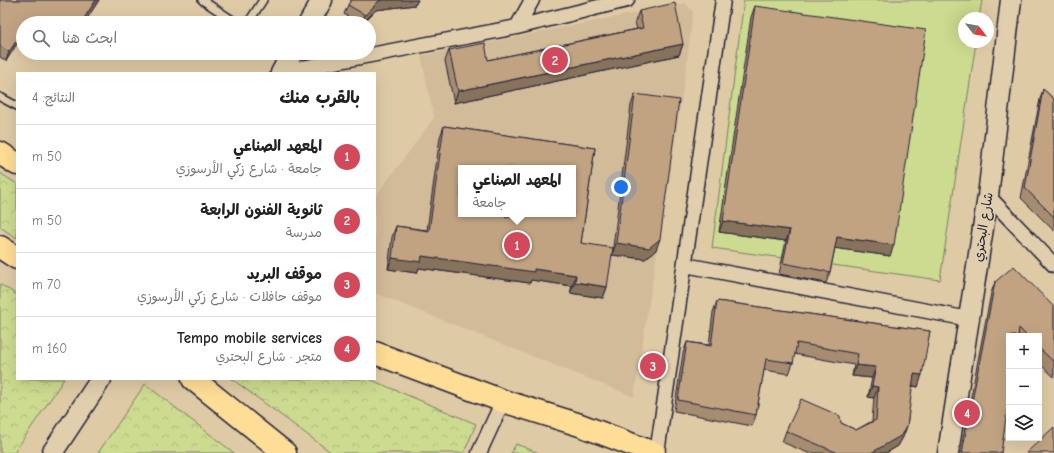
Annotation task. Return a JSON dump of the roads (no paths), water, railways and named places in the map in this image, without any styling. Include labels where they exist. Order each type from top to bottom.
[{"type":"main road","points":[[313,16],[322,0]]},
{"type":"main road","name":"شارع البحتري","points":[[948,453],[988,196],[1011,0]]},
{"type":"main road","points":[[282,72],[288,60]]},
{"type":"main road","points":[[0,152],[16,163]]},
{"type":"main road","points":[[0,247],[16,257]]},
{"type":"main road","points":[[376,353],[503,401],[580,425],[654,453]]},
{"type":"main road","points":[[52,453],[100,380]]},
{"type":"main road","points":[[194,380],[285,453]]},
{"type":"street","points":[[517,27],[532,0]]},
{"type":"street","points":[[376,55],[517,27],[626,0]]},
{"type":"street","points":[[657,453],[723,0]]},
{"type":"street","points":[[287,72],[348,60]]},
{"type":"street","points":[[988,196],[1054,265]]},
{"type":"street","points":[[685,265],[969,318]]},
{"type":"street","points":[[479,453],[503,401]]},
{"type":"lane","points":[[202,0],[226,16]]},
{"type":"lane","points":[[253,16],[263,0]]},
{"type":"lane","points":[[0,97],[16,105]]},
{"type":"place","name":"ثانوية الفنون الرابعة","points":[[555,60]]},
{"type":"place","name":"المعهد الصناعي","points":[[517,245]]},
{"type":"place","name":"موقف البريد","points":[[653,366]]},
{"type":"place","name":"Tempo mobile services","points":[[967,413]]}]
